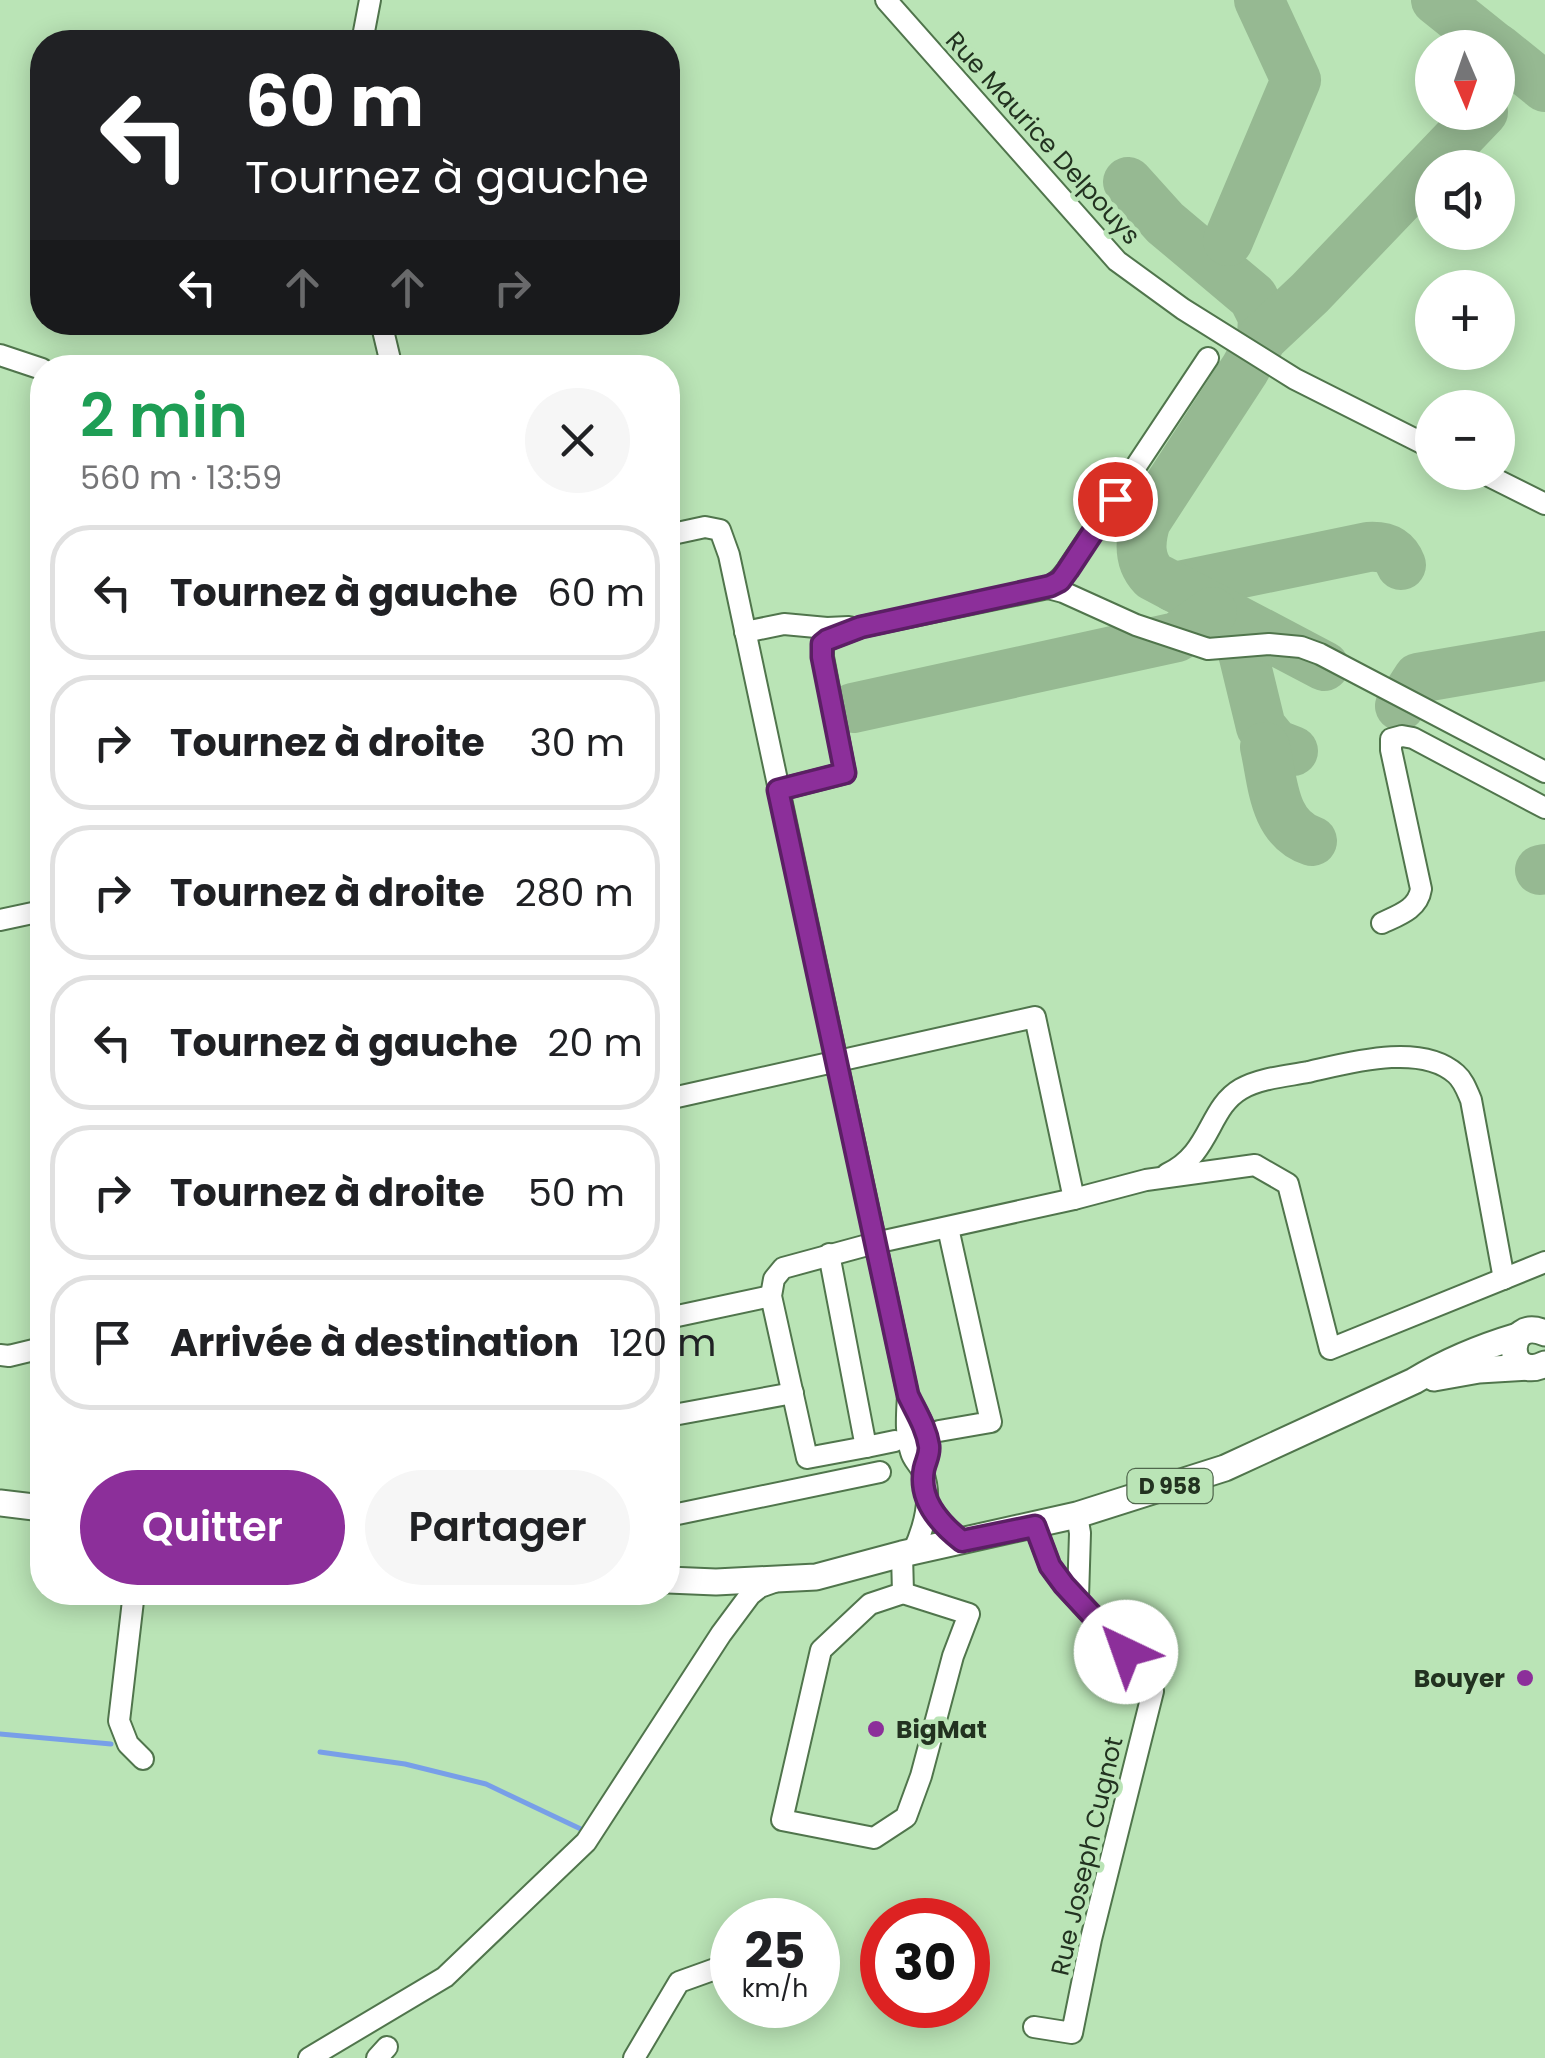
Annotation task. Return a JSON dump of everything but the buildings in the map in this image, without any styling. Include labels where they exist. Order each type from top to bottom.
[{"type":"main road","points":[[1535,1330],[1514,1348],[1514,1354],[1517,1360],[1537,1370]]},
{"type":"main road","name":"D 958","points":[[680,1580],[816,1577],[1077,1515],[1224,1468],[1414,1381],[1442,1364],[1535,1330]]},
{"type":"main road","name":"D 958","points":[[1414,1381],[1479,1370],[1537,1370]]},
{"type":"main road","points":[[0,1503],[30,1507]]},
{"type":"main road","name":"D 958","points":[[680,1568],[724,1570],[900,1555]]},
{"type":"street","points":[[364,30],[370,0]]},
{"type":"street","name":"Rue Maurice Delpouys","points":[[886,0],[1117,261],[1295,380],[1415,440]]},
{"type":"street","points":[[0,355],[30,366]]},
{"type":"street","points":[[778,790],[845,773],[822,644],[861,627],[1060,581],[1208,358]]},
{"type":"street","points":[[1515,489],[1545,504]]},
{"type":"street","points":[[680,532],[705,526],[720,530],[728,555],[908,1395],[925,1427],[930,1452],[923,1472],[928,1505],[920,1538],[900,1555],[903,1593]]},
{"type":"street","points":[[1037,589],[1063,592],[1136,625],[1208,649],[1269,644],[1301,646],[1545,772]]},
{"type":"street","points":[[744,632],[784,624],[861,627]]},
{"type":"street","points":[[1382,923],[1415,904],[1421,889],[1391,740],[1402,736],[1414,738],[1545,808]]},
{"type":"street","points":[[0,920],[30,914]]},
{"type":"street","points":[[680,1095],[1035,1017],[1074,1199]]},
{"type":"street","points":[[813,1486],[771,1296],[774,1279],[783,1268],[875,1243],[1074,1199],[1181,1168],[1192,1158],[1222,1109],[1241,1089],[1260,1082],[1376,1058],[1412,1058],[1437,1063],[1456,1073],[1471,1100],[1504,1279]]},
{"type":"street","points":[[1146,1180],[1255,1165],[1288,1184],[1330,1349],[1545,1262]]},
{"type":"street","points":[[939,1431],[990,1422],[948,1228]]},
{"type":"street","points":[[830,1254],[866,1447]]},
{"type":"street","points":[[680,1315],[771,1296]]},
{"type":"street","points":[[0,1355],[30,1351]]},
{"type":"street","points":[[680,1414],[793,1393]]},
{"type":"street","points":[[808,1458],[894,1441]]},
{"type":"street","points":[[680,1514],[880,1472]]},
{"type":"street","points":[[928,1505],[962,1541]]},
{"type":"street","points":[[1077,1515],[1078,1598]]},
{"type":"street","name":"Rue Joseph Cugnot","points":[[1034,2027],[1072,2033],[1153,1690],[1147,1675],[1050,1566],[1035,1526]]},
{"type":"street","points":[[309,2058],[445,1977],[586,1842],[721,1634],[750,1596],[760,1587],[779,1580]]},
{"type":"street","points":[[716,1582],[728,1600],[721,1634]]},
{"type":"street","points":[[903,1593],[969,1614],[906,1816],[874,1838],[782,1820],[821,1650],[870,1604],[903,1593]]},
{"type":"street","points":[[132,1605],[119,1720],[128,1744],[143,1759]]},
{"type":"street","points":[[634,2058],[679,1982],[710,1971]]},
{"type":"waterway","points":[[0,1734],[111,1744]]},
{"type":"waterway","points":[[320,1752],[405,1764],[486,1784],[585,1831]]},
{"type":"taxiway","points":[[1228,241],[1296,80],[1259,0]]},
{"type":"taxiway","points":[[1436,0],[1474,30]]},
{"type":"taxiway","points":[[1515,63],[1545,87]]},
{"type":"taxiway","points":[[1324,666],[1153,576],[1145,563],[1142,535],[1146,521],[1262,338],[1466,130]]},
{"type":"taxiway","points":[[1128,182],[1165,223],[1253,297],[1263,317],[1262,338]]},
{"type":"taxiway","points":[[1174,587],[1368,547],[1388,550],[1401,565]]},
{"type":"taxiway","points":[[853,708],[1177,637],[1212,612]]},
{"type":"taxiway","points":[[1235,620],[1261,727],[1275,744],[1293,751]]},
{"type":"taxiway","points":[[1400,706],[1418,678],[1545,656]]},
{"type":"taxiway","points":[[1265,747],[1282,815],[1299,835],[1312,841]]},
{"type":"taxiway","points":[[1540,870],[1545,869]]},
{"type":"place","name":"Bouyer","points":[[1525,1678]]},
{"type":"place","name":"BigMat","points":[[876,1729]]},
{"type":"route","points":[[1115,499],[1060,581],[1050,586],[861,627],[822,644],[845,773],[778,790],[908,1395],[925,1427],[930,1452],[923,1472],[928,1505],[962,1541],[1035,1526],[1050,1566],[1126,1652]]}]
